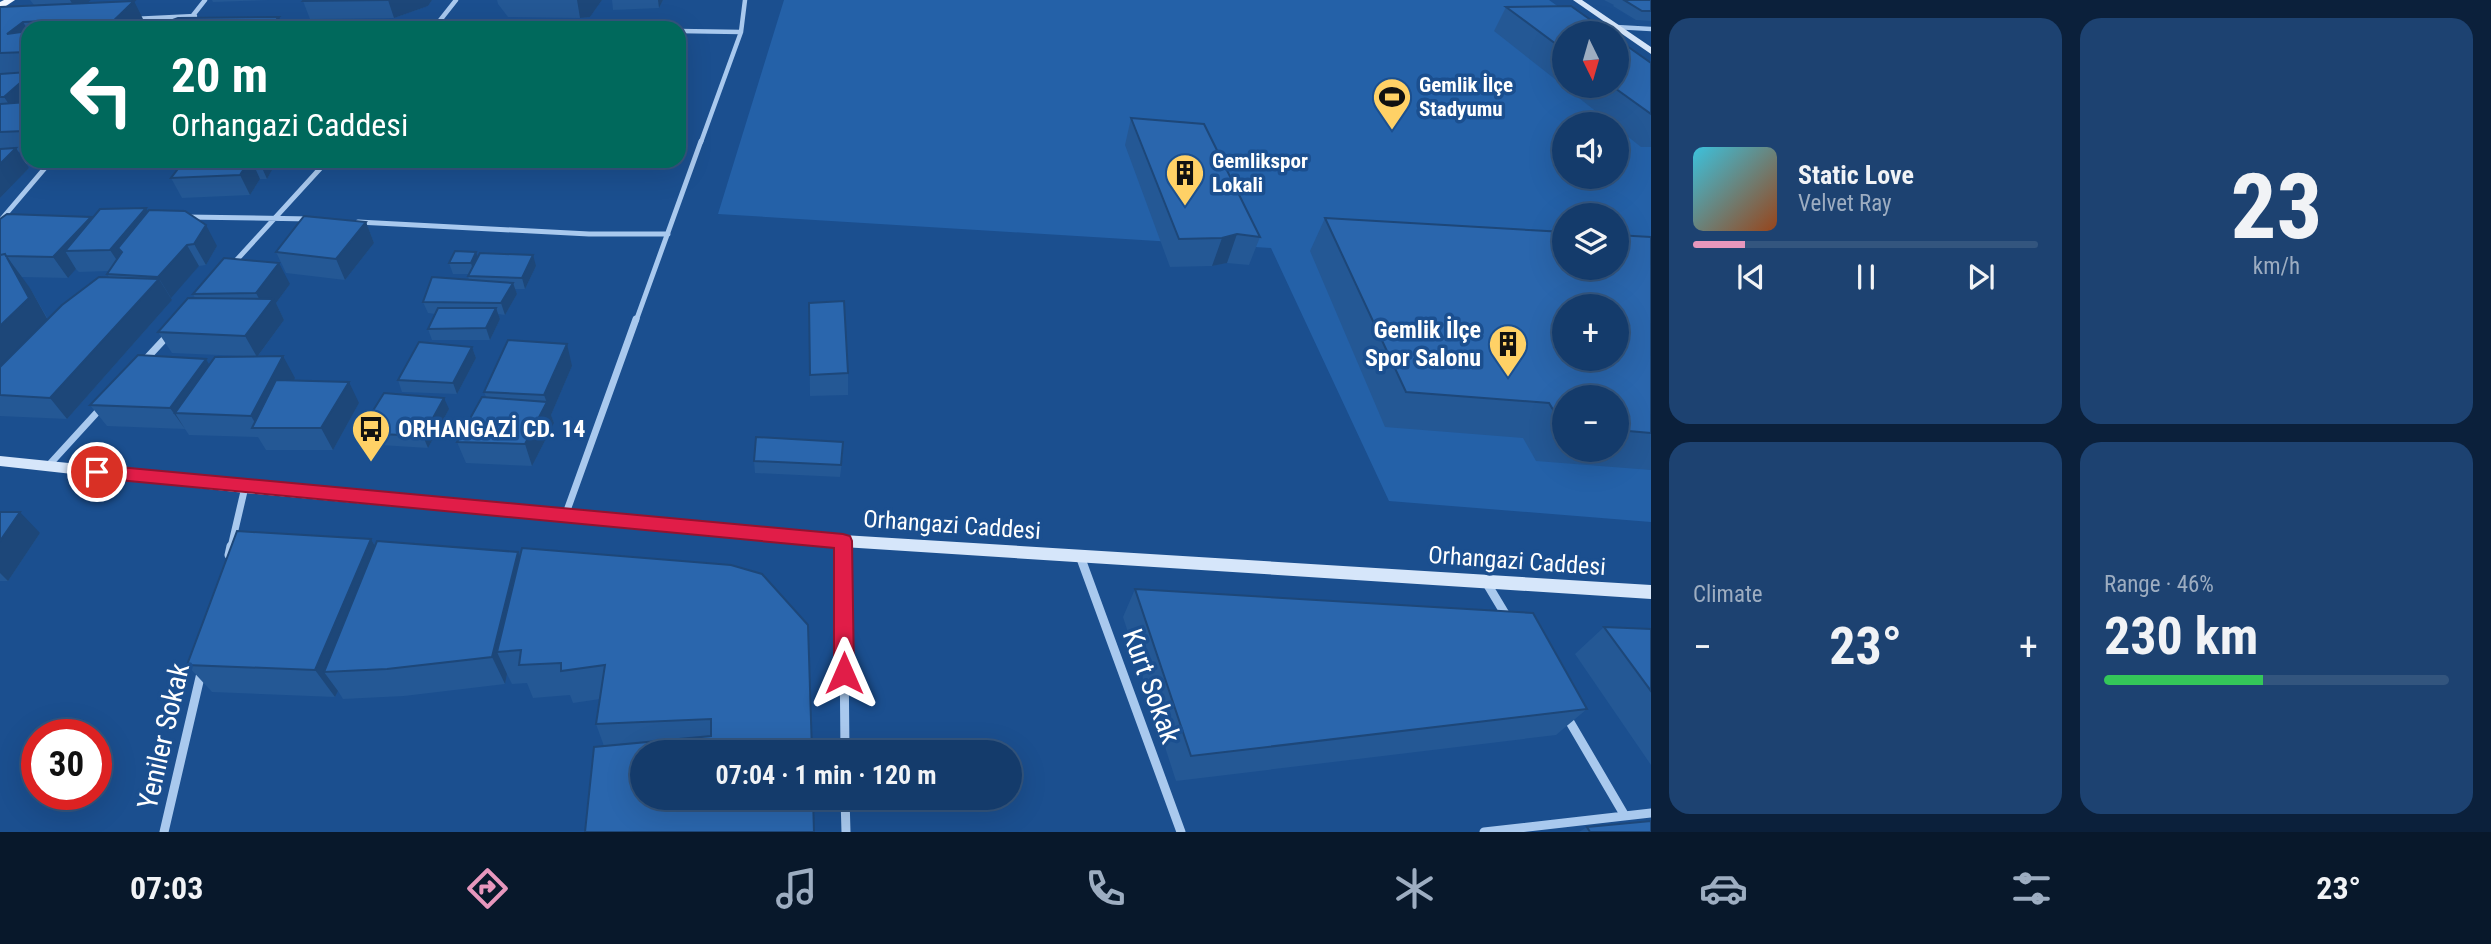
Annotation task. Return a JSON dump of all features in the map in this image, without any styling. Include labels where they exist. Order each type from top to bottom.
[{"type":"main road","points":[[0,6],[10,0]]},
{"type":"street","points":[[190,21],[205,0]]},
{"type":"street","points":[[440,21],[456,0]]},
{"type":"street","points":[[565,516],[741,32],[745,0]]},
{"type":"street","points":[[1577,0],[1607,21]]},
{"type":"street","points":[[125,19],[195,16]]},
{"type":"street","points":[[1629,28],[1651,29]]},
{"type":"street","points":[[686,31],[741,32]]},
{"type":"street","points":[[1629,36],[1651,51]]},
{"type":"street","points":[[0,162],[21,161]]},
{"type":"street","points":[[2,219],[45,168]]},
{"type":"street","points":[[230,267],[321,168]]},
{"type":"street","points":[[2,219],[17,217]]},
{"type":"street","points":[[180,217],[316,220]]},
{"type":"street","points":[[343,221],[589,234],[668,234]]},
{"type":"street","points":[[138,367],[175,327]]},
{"type":"street","points":[[47,467],[111,397]]},
{"type":"street","name":"Orhangazi Caddesi","points":[[0,461],[245,487],[843,541],[1651,592]]},
{"type":"street","points":[[226,566],[245,487]]},
{"type":"street","points":[[843,541],[845,740]]},
{"type":"street","name":"Kurt Sokak","points":[[1080,556],[1181,832]]},
{"type":"street","points":[[1486,582],[1514,629]]},
{"type":"street","name":"Yeniler Sokak","points":[[164,832],[205,659]]},
{"type":"street","points":[[1563,711],[1625,816]]},
{"type":"street","points":[[845,810],[846,832]]},
{"type":"street","points":[[1484,832],[1651,813]]},
{"type":"shaded area","points":[[784,0],[1549,0],[1578,21],[1552,21],[1552,98],[1629,98],[1629,81],[1651,73],[1651,522],[1389,501],[1271,248],[718,214]]},
{"type":"building","points":[[304,0],[389,0],[303,1]]},
{"type":"building","points":[[1624,0],[1651,0],[1651,11],[1642,11]]},
{"type":"building","points":[[134,1],[113,21],[21,21],[7,34],[21,32],[21,52],[0,53],[0,7]]},
{"type":"building","points":[[1571,6],[1592,21],[1552,21],[1552,41],[1506,7]]},
{"type":"building","points":[[279,17],[275,21],[170,21],[178,18]]},
{"type":"building","points":[[1629,47],[1651,63],[1651,114],[1629,98]]},
{"type":"building","points":[[21,72],[21,82],[4,97],[0,97],[0,74]]},
{"type":"building","points":[[21,102],[21,131],[0,132],[0,104]]},
{"type":"building","points":[[1131,118],[1204,124],[1260,237],[1237,234],[1222,238],[1179,239]]},
{"type":"building","points":[[16,148],[0,164],[0,149]]},
{"type":"building","points":[[179,168],[244,168],[240,175],[171,178]]},
{"type":"building","points":[[146,208],[110,250],[65,251],[100,209]]},
{"type":"building","points":[[149,210],[185,211],[206,225],[194,244],[187,245],[158,277],[107,274],[122,252],[118,248]]},
{"type":"building","points":[[7,214],[91,217],[53,257],[6,256],[0,255],[0,219]]},
{"type":"building","points":[[304,216],[366,222],[336,259],[276,252]]},
{"type":"building","name":"Gemlik İlçe Spor Salonu","points":[[1325,218],[1552,231],[1552,280],[1629,280],[1629,236],[1651,237],[1651,433],[1629,431],[1629,385],[1552,385],[1552,408],[1549,403],[1406,392]]},
{"type":"building","points":[[455,251],[476,252],[471,263],[449,263]]},
{"type":"building","points":[[480,253],[533,255],[522,278],[468,276]]},
{"type":"building","points":[[5,254],[29,298],[0,326],[0,255]]},
{"type":"building","points":[[224,258],[279,263],[256,293],[193,294]]},
{"type":"building","points":[[99,277],[159,279],[50,398],[0,395],[0,367],[62,305]]},
{"type":"building","points":[[432,277],[513,283],[501,303],[423,302]]},
{"type":"building","points":[[188,298],[273,299],[245,336],[158,332]]},
{"type":"building","points":[[844,301],[848,373],[810,375],[809,303]]},
{"type":"building","points":[[438,308],[496,308],[486,328],[428,329]]},
{"type":"building","points":[[508,340],[567,344],[544,395],[484,392]]},
{"type":"building","points":[[419,342],[472,347],[453,383],[398,380]]},
{"type":"building","points":[[138,355],[206,359],[170,408],[90,405]]},
{"type":"building","points":[[283,356],[251,416],[175,413],[215,357]]},
{"type":"building","points":[[276,380],[349,382],[321,428],[252,428]]},
{"type":"building","points":[[384,393],[444,398],[423,436],[359,433]]},
{"type":"building","points":[[482,397],[547,402],[525,444],[457,442]]},
{"type":"building","points":[[756,437],[843,442],[841,465],[754,461]]},
{"type":"building","points":[[0,512],[20,512],[0,541]]},
{"type":"building","points":[[237,531],[371,539],[315,670],[187,665]]},
{"type":"building","points":[[377,541],[518,552],[492,657],[387,669],[324,672]]},
{"type":"building","points":[[522,548],[731,565],[762,574],[808,625],[812,740],[668,740],[711,736],[711,719],[596,724],[605,665],[561,671],[561,663],[519,665],[521,650],[497,652]]},
{"type":"building","points":[[1135,589],[1533,613],[1587,709],[1191,756]]},
{"type":"building","points":[[1604,627],[1651,629],[1651,691]]},
{"type":"building","points":[[630,744],[630,810],[813,810],[814,832],[585,832],[594,747]]},
{"type":"building","points":[[1651,821],[1651,832],[1590,832],[1587,827]]},
{"type":"place","name":"Gemlik İlçe Stadyumu","points":[[1392,131]]},
{"type":"place","name":"Gemlikspor Lokali","points":[[1185,207]]},
{"type":"place","name":"Gemlik İlçe Spor Salonu","points":[[1508,378]]},
{"type":"place","name":"ORHANGAZİ CD. 14","points":[[371,463]]},
{"type":"route","points":[[97,472],[843,541],[844,673]]}]
